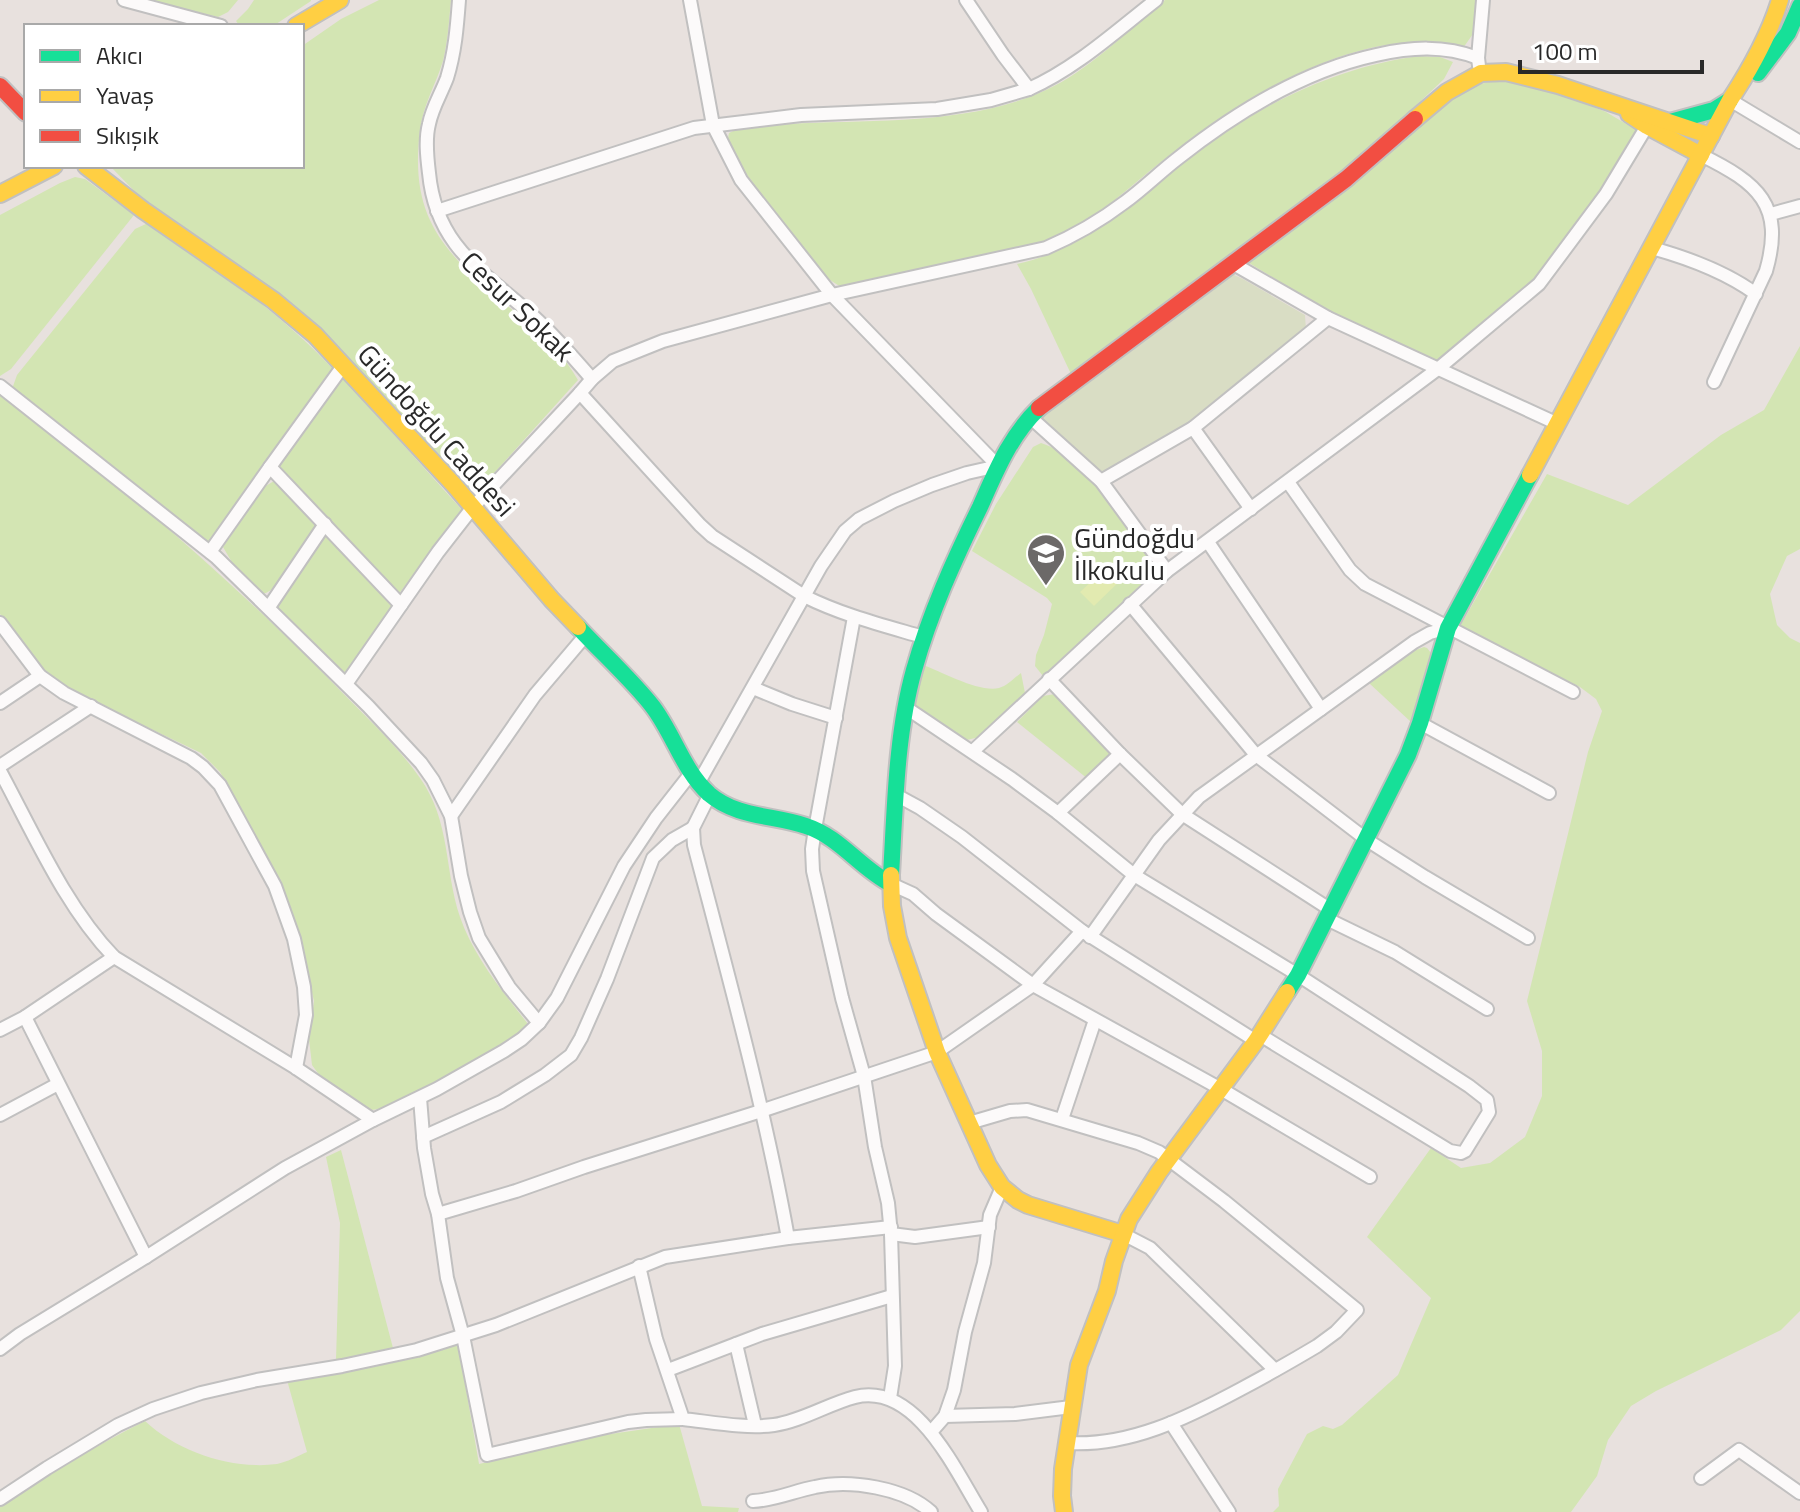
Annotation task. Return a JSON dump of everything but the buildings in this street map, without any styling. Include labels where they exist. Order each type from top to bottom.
[{"type":"street","points":[[124,0],[214,24]]},
{"type":"street","points":[[299,24],[340,0]]},
{"type":"street","name":"Cesur Sokak","points":[[459,0],[457,37],[451,64],[429,124],[427,160],[433,200],[450,237],[468,259],[558,340],[592,379]]},
{"type":"street","points":[[690,0],[713,125],[741,180],[832,295],[998,466]]},
{"type":"street","points":[[966,0],[1029,89]]},
{"type":"street","points":[[437,211],[694,128],[801,115],[937,109],[991,100],[1029,89],[1050,80],[1077,62],[1156,0]]},
{"type":"street","points":[[1275,1370],[1150,1248],[1137,1239],[1018,1200],[1002,1187],[988,1165],[937,1052],[898,938],[892,906],[896,795],[905,707],[923,637],[953,562],[998,466],[1030,417],[1096,363],[1346,179],[1479,66],[1483,0]]},
{"type":"street","points":[[1064,1512],[1062,1484],[1066,1443],[1079,1365],[1107,1291],[1123,1234],[1169,1158],[1258,1038],[1298,975],[1403,766],[1420,723],[1448,628],[1730,100],[1759,55],[1779,6]]},
{"type":"street","points":[[1668,122],[1698,116],[1730,100],[1780,45],[1800,6]]},
{"type":"street","points":[[346,684],[473,507],[592,379],[613,361],[663,341],[832,295],[1046,248],[1074,235],[1127,200],[1235,116],[1271,95],[1338,66],[1407,49],[1433,48],[1465,53],[1479,66],[1612,102],[1711,136]]},
{"type":"street","points":[[0,86],[24,111]]},
{"type":"street","points":[[1730,100],[1800,142]]},
{"type":"street","points":[[1612,102],[1647,126],[1719,163],[1748,183],[1766,203],[1771,214],[1770,258],[1714,382]]},
{"type":"street","points":[[973,751],[1167,571],[1439,368],[1539,284],[1606,194],[1647,126]]},
{"type":"street","points":[[0,194],[50,168]]},
{"type":"street","name":"Gündoğdu Caddesi","points":[[89,168],[143,210],[273,300],[315,335],[473,507],[585,636],[652,706],[700,783]]},
{"type":"street","points":[[1771,214],[1800,206]]},
{"type":"street","points":[[1652,248],[1717,272],[1756,294]]},
{"type":"street","points":[[1232,263],[1328,318],[1558,424]]},
{"type":"street","points":[[1101,481],[1193,428],[1328,318]]},
{"type":"street","points":[[210,552],[343,366]]},
{"type":"street","points":[[0,386],[210,552],[269,607],[421,763],[451,816],[464,888],[479,938],[509,987],[539,1023]]},
{"type":"street","points":[[580,393],[700,525],[719,540],[804,596],[837,612],[923,637]]},
{"type":"street","points":[[1030,417],[1101,481],[1167,571]]},
{"type":"street","points":[[1193,428],[1251,509]]},
{"type":"street","points":[[788,1238],[777,1177],[694,845],[693,828],[700,783],[804,596],[840,537],[851,525],[894,501],[932,485],[998,466]]},
{"type":"street","points":[[270,467],[401,605]]},
{"type":"street","points":[[1288,482],[1357,578],[1375,591],[1573,692]]},
{"type":"street","points":[[269,607],[325,524]]},
{"type":"street","points":[[1208,542],[1321,709]]},
{"type":"street","points":[[1130,604],[1256,755],[1367,840],[1528,938]]},
{"type":"street","points":[[854,617],[815,829],[813,871],[842,998],[864,1076],[888,1203],[895,1366],[890,1398]]},
{"type":"street","points":[[0,623],[40,676],[64,693],[191,758],[220,785],[275,886],[294,939],[306,1015],[296,1068]]},
{"type":"street","points":[[438,1214],[937,1052],[1033,985],[1086,934],[1159,840],[1210,788],[1414,642],[1448,628]]},
{"type":"street","points":[[451,816],[535,695],[585,636]]},
{"type":"street","points":[[0,703],[40,676]]},
{"type":"street","points":[[1049,679],[1182,814],[1329,914],[1487,1009]]},
{"type":"street","points":[[753,688],[836,718]]},
{"type":"street","points":[[91,706],[0,769],[76,911],[114,957],[296,1068],[373,1120]]},
{"type":"street","points":[[896,795],[962,837],[1086,934],[1450,1151],[1465,1151],[1485,1119],[1490,1107],[1483,1096],[1298,975],[1134,875],[1058,813],[973,751],[905,707]]},
{"type":"street","points":[[1420,723],[1549,793]]},
{"type":"street","points":[[1058,813],[1120,754]]},
{"type":"street","points":[[700,783],[729,807],[815,829],[833,840],[866,870],[913,894],[1033,985],[1221,1089],[1370,1177]]},
{"type":"street","points":[[0,1349],[285,1168],[420,1098],[522,1039],[539,1023],[557,998],[624,866],[656,818],[700,783]]},
{"type":"street","points":[[423,1137],[511,1096],[571,1055],[602,993],[653,858],[672,840],[693,828]]},
{"type":"street","points":[[0,1030],[25,1017],[114,957]]},
{"type":"street","points":[[25,1017],[146,1257]]},
{"type":"street","points":[[1062,1119],[1095,1020]]},
{"type":"street","points":[[0,1115],[58,1084]]},
{"type":"street","points":[[420,1098],[423,1137],[447,1278],[463,1336],[487,1455],[646,1420],[683,1419],[755,1425],[784,1423],[855,1397],[875,1395],[890,1398],[911,1412],[931,1432],[981,1512]]},
{"type":"street","points":[[969,1123],[1027,1110],[1159,1152],[1357,1310],[1327,1339],[1194,1414],[1109,1442],[1066,1443]]},
{"type":"street","points":[[931,1432],[945,1416],[954,1390],[965,1332],[984,1263],[992,1207],[1002,1187]]},
{"type":"street","points":[[0,1499],[118,1425],[153,1409],[201,1393],[257,1380],[417,1350],[496,1325],[665,1257],[788,1238],[891,1230],[915,1237],[989,1227]]},
{"type":"street","points":[[639,1266],[656,1339],[683,1419]]},
{"type":"street","points":[[668,1370],[762,1334],[892,1296]]},
{"type":"street","points":[[736,1344],[755,1425]]},
{"type":"street","points":[[945,1416],[1015,1414],[1071,1407]]},
{"type":"street","points":[[1171,1423],[1229,1512]]},
{"type":"street","points":[[1701,1478],[1739,1450],[1800,1493]]},
{"type":"street","points":[[753,1501],[779,1498],[818,1486],[855,1485],[911,1498],[931,1512]]},
{"type":"green space","points":[[147,0],[238,0],[228,12],[218,17]]},
{"type":"green space","points":[[254,0],[311,0],[276,24],[238,24],[236,21]]},
{"type":"green space","points":[[379,0],[451,0],[443,61],[420,130],[418,163],[428,215],[453,256],[552,345],[578,380],[487,481],[469,490],[330,339],[268,286],[150,207],[112,168],[304,168],[304,45],[341,19]]},
{"type":"green space","points":[[1165,0],[1476,0],[1473,34],[1463,48],[1433,42],[1396,44],[1360,51],[1288,79],[1221,118],[1102,210],[1053,239],[853,285],[841,287],[822,275],[744,171],[728,138],[729,133],[735,130],[789,124],[924,118],[992,108],[1024,99],[1054,86],[1083,68]]},
{"type":"green space","points":[[1419,56],[1440,57],[1453,62],[1444,79],[1373,146],[1071,374],[1017,264],[1066,247],[1088,234],[1217,138],[1271,105],[1358,69]]},
{"type":"green space","points":[[1501,80],[1549,89],[1606,112],[1638,131],[1613,177],[1536,281],[1439,364],[1321,307],[1249,263],[1355,183],[1454,96],[1480,84]]},
{"type":"green space","points":[[75,177],[85,179],[134,215],[11,369],[0,376],[0,215]]},
{"type":"green space","points":[[148,223],[268,309],[333,369],[208,544],[12,389],[17,375],[135,229]]},
{"type":"green space","points":[[1232,274],[1305,315],[1306,330],[1189,424],[1102,474],[1040,417]]},
{"type":"green space","points":[[1800,346],[1800,549],[1787,556],[1770,594],[1777,625],[1800,643],[1800,1311],[1781,1330],[1631,1406],[1608,1440],[1597,1476],[1571,1512],[1273,1512],[1279,1506],[1278,1489],[1307,1434],[1323,1426],[1333,1429],[1342,1425],[1398,1375],[1431,1298],[1367,1237],[1431,1148],[1461,1168],[1490,1163],[1525,1137],[1542,1096],[1542,1051],[1527,1001],[1588,752],[1602,711],[1596,699],[1580,687],[1459,628],[1547,474],[1628,505],[1721,435],[1764,410]]},
{"type":"green space","points":[[342,377],[462,510],[398,595],[280,472],[280,462]]},
{"type":"green space","points":[[0,394],[108,478],[214,570],[307,657],[400,752],[420,778],[437,812],[455,899],[466,932],[490,973],[528,1024],[513,1037],[424,1091],[379,1109],[371,1110],[325,1083],[312,1065],[309,1039],[314,1001],[293,914],[279,880],[220,772],[201,753],[109,709],[50,676],[0,614]]},
{"type":"green space","points":[[1041,443],[1059,451],[1091,478],[1157,570],[1043,676],[1035,666],[1036,655],[1052,604],[972,551],[996,504],[1033,447]]},
{"type":"green space","points":[[274,481],[315,524],[316,529],[285,576],[263,594],[233,564],[223,547],[264,487]]},
{"type":"green space","points":[[326,536],[391,601],[393,607],[351,669],[341,674],[278,610],[277,605]]},
{"type":"green space","points":[[1109,565],[1122,579],[1094,606],[1080,592]]},
{"type":"green space","points":[[1424,647],[1431,653],[1411,722],[1369,683],[1413,651]]},
{"type":"green space","points":[[923,665],[972,685],[991,689],[1005,686],[1021,673],[1025,693],[979,737],[967,740],[913,707]]},
{"type":"green space","points":[[1055,694],[1111,749],[1112,754],[1088,779],[1017,722],[1043,696]]},
{"type":"green space","points":[[341,1150],[393,1348],[336,1360],[340,1223],[326,1157]]},
{"type":"green space","points":[[458,1343],[479,1464],[597,1436],[679,1424],[702,1506],[739,1508],[738,1512],[0,1512],[0,1506],[35,1483],[145,1421],[173,1442],[206,1456],[242,1464],[285,1462],[307,1452],[287,1380]]},
{"type":"traffic: fast","points":[[1758,73],[1788,33],[1800,6]]},
{"type":"traffic: fast","points":[[1670,122],[1714,110],[1730,100]]},
{"type":"traffic: fast","points":[[891,875],[900,746],[908,694],[920,649],[943,587],[998,467],[1020,430],[1039,408]]},
{"type":"traffic: fast","points":[[1287,992],[1408,755],[1448,628],[1530,475]]},
{"type":"traffic: fast","points":[[578,627],[653,707],[692,774],[709,794],[731,808],[794,822],[818,831],[891,884]]},
{"type":"traffic: slow","points":[[299,24],[340,0]]},
{"type":"traffic: slow","points":[[1530,475],[1730,100],[1759,52],[1780,0]]},
{"type":"traffic: slow","points":[[1415,119],[1447,92],[1481,73],[1506,72],[1558,85],[1711,136]]},
{"type":"traffic: slow","points":[[1629,114],[1701,155]]},
{"type":"traffic: slow","points":[[0,194],[50,168]]},
{"type":"traffic: slow","points":[[89,168],[143,210],[273,300],[315,335],[454,485],[578,627]]},
{"type":"traffic: slow","points":[[891,875],[892,906],[898,938],[937,1052],[988,1165],[1002,1187],[1028,1205],[1123,1234]]},
{"type":"traffic: slow","points":[[1064,1512],[1063,1469],[1079,1365],[1107,1291],[1129,1219],[1159,1172],[1256,1041],[1287,992]]},
{"type":"traffic: jam","points":[[0,86],[24,111]]},
{"type":"traffic: jam","points":[[1039,408],[1346,179],[1415,119]]},
{"type":"place","name":"Gündoğdu İlkokulu","points":[[1046,587]]}]
